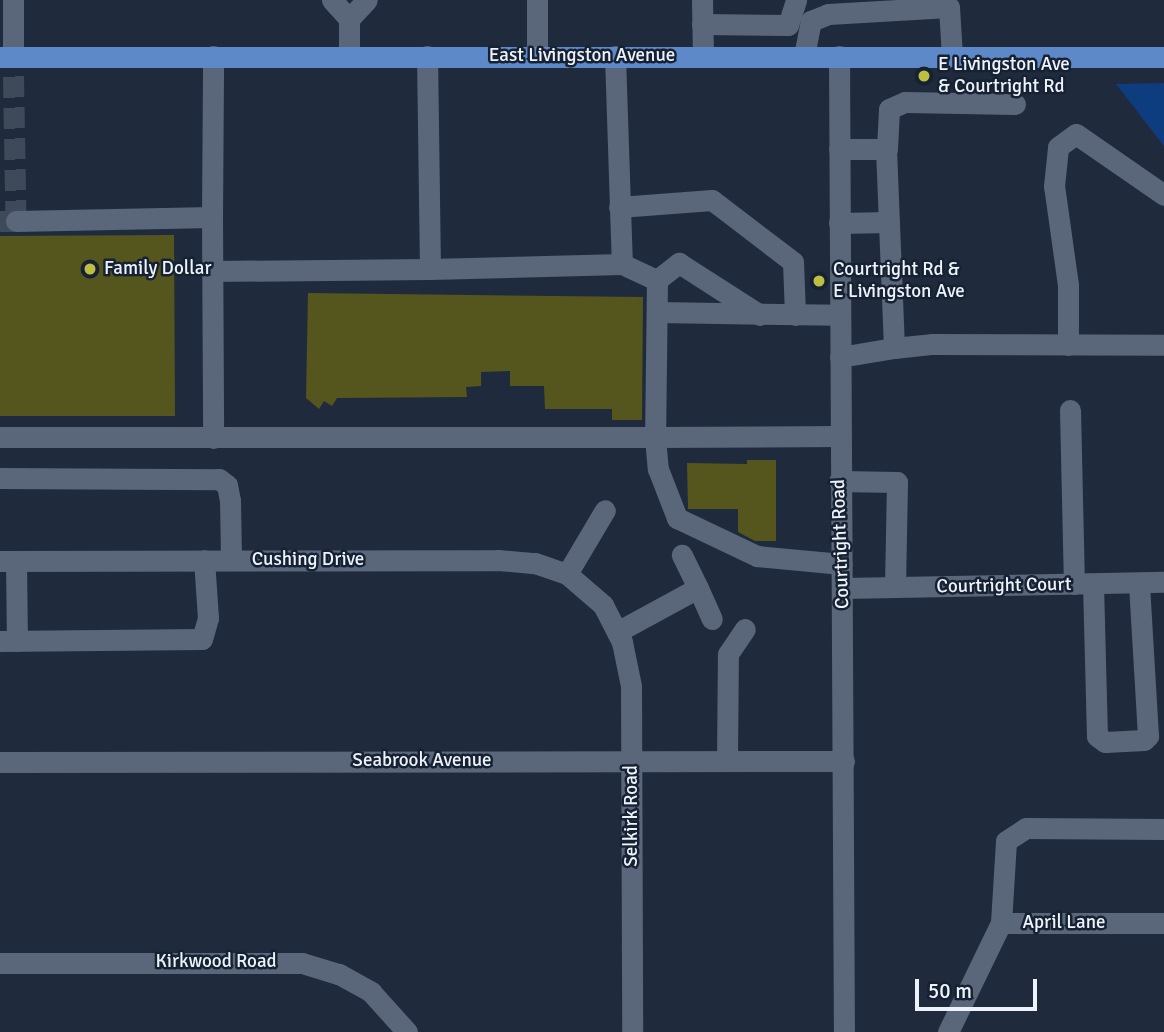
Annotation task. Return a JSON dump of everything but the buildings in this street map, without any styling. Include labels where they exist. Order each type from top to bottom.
[{"type":"main road","name":"East Livingston Avenue","points":[[6,57],[703,55],[1162,59]]},
{"type":"street","points":[[6,57],[13,0]]},
{"type":"street","points":[[332,0],[349,19],[349,56]]},
{"type":"street","points":[[349,19],[367,0]]},
{"type":"street","points":[[537,0],[537,56]]},
{"type":"street","points":[[702,0],[703,55]]},
{"type":"street","points":[[702,24],[788,25],[796,0]]},
{"type":"street","points":[[804,56],[811,21],[828,14],[949,7],[952,56]]},
{"type":"street","points":[[213,56],[213,438]]},
{"type":"street","points":[[427,56],[430,270]]},
{"type":"street","points":[[615,56],[622,264]]},
{"type":"street","name":"Courtright Road","points":[[839,56],[839,481],[843,588],[844,1032]]},
{"type":"street","points":[[894,348],[886,149],[889,109],[905,102],[1015,104]]},
{"type":"street","points":[[1068,345],[1068,285],[1054,186],[1058,147],[1076,134],[1164,195]]},
{"type":"street","points":[[839,149],[886,149]]},
{"type":"street","points":[[620,207],[712,201],[793,262],[795,315]]},
{"type":"street","points":[[16,221],[212,218]]},
{"type":"street","points":[[839,223],[889,222]]},
{"type":"street","points":[[657,280],[679,263],[761,316]]},
{"type":"street","points":[[211,271],[430,270],[622,264],[657,280]]},
{"type":"street","points":[[657,280],[655,437],[658,468],[677,518],[757,556],[842,564]]},
{"type":"street","points":[[657,312],[761,316],[839,315]]},
{"type":"street","points":[[840,357],[894,348],[1164,345]]},
{"type":"street","points":[[1070,410],[1084,584],[1093,641],[1098,739],[1144,740],[1148,736],[1139,583]]},
{"type":"street","points":[[0,437],[839,436]]},
{"type":"street","points":[[0,478],[219,479],[227,485],[230,500],[231,560]]},
{"type":"street","points":[[839,481],[897,482],[895,587]]},
{"type":"street","points":[[567,575],[605,510]]},
{"type":"street","points":[[682,555],[712,619]]},
{"type":"street","points":[[8,561],[8,641],[202,639],[208,618],[204,560]]},
{"type":"street","name":"Cushing Drive","points":[[8,561],[498,560],[535,563],[567,575],[603,605]]},
{"type":"street","name":"Courtright Court","points":[[843,588],[1164,582]]},
{"type":"street","points":[[617,632],[698,588]]},
{"type":"street","name":"Selkirk Road","points":[[603,605],[617,632],[631,687],[632,1032]]},
{"type":"street","points":[[727,761],[728,654],[745,629]]},
{"type":"street","name":"Seabrook Avenue","points":[[0,762],[844,761]]},
{"type":"street","points":[[1001,923],[1006,841],[1026,828],[1164,829]]},
{"type":"street","name":"April Lane","points":[[948,1032],[1001,923],[1164,923]]},
{"type":"street","name":"Kirkwood Road","points":[[0,963],[302,963],[339,974],[371,992],[407,1032]]},
{"type":"shaded area","points":[[1164,83],[1164,146],[1116,84]]},
{"type":"tunnel","points":[[0,221],[16,221],[13,57]]},
{"type":"place","name":"E Livingston Ave & Courtright Rd","points":[[924,76]]},
{"type":"place","name":"Family Dollar","points":[[90,269]]},
{"type":"place","name":"Courtright Rd & E Livingston Ave","points":[[819,281]]}]
